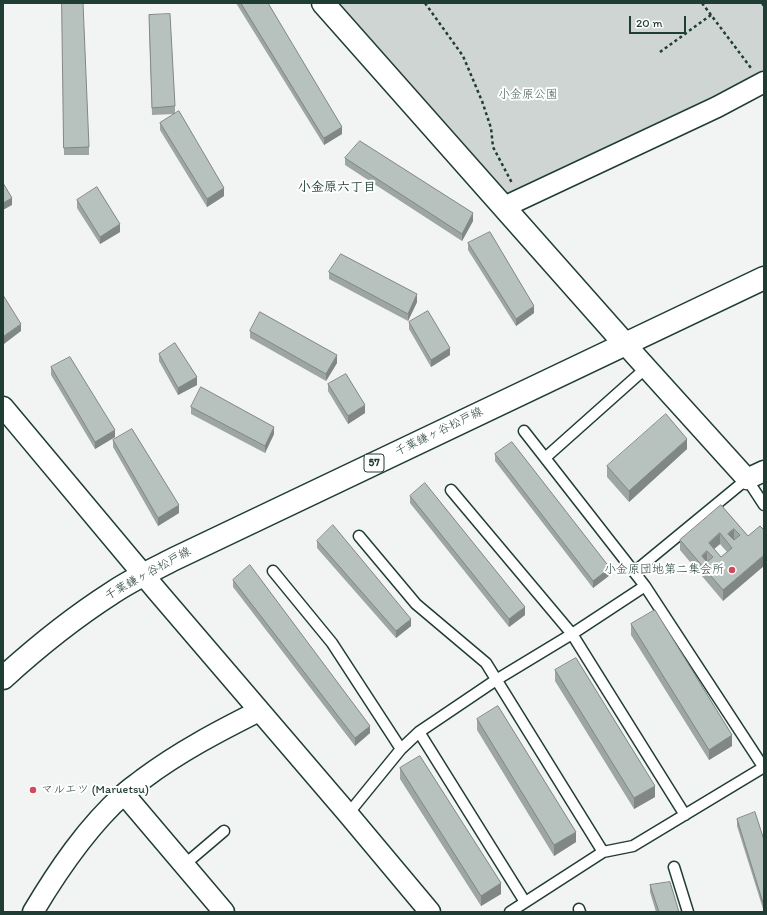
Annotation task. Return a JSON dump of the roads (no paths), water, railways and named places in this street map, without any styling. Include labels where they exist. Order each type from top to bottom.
[{"type":"main road","points":[[323,3],[512,203],[625,344]]},
{"type":"main road","name":"千葉鎌ヶ谷松戸線","points":[[3,677],[32,651],[71,621],[112,593],[143,575],[321,488],[764,278]]},
{"type":"street","points":[[512,203],[711,110],[763,83]]},
{"type":"street","points":[[625,344],[646,368],[756,475]]},
{"type":"street","points":[[3,407],[143,575],[430,912]]},
{"type":"street","points":[[33,912],[52,880],[73,850],[124,794],[181,753],[213,734],[259,711]]},
{"type":"street","points":[[124,794],[224,912]]},
{"type":"lane","points":[[545,458],[646,368]]},
{"type":"lane","points":[[510,912],[603,852],[633,846],[764,767],[645,586],[524,431]]},
{"type":"lane","points":[[634,572],[756,475],[764,505]]},
{"type":"lane","points":[[451,490],[572,634],[685,815]]},
{"type":"lane","points":[[359,536],[416,604],[486,663],[603,852]]},
{"type":"lane","points":[[273,571],[332,643],[401,750]]},
{"type":"lane","points":[[348,814],[401,750],[419,732],[496,680],[572,634],[645,586]]},
{"type":"lane","points":[[419,732],[525,902]]},
{"type":"lane","points":[[184,865],[224,831]]},
{"type":"lane","points":[[674,867],[688,912]]},
{"type":"place","name":"小金原団地第二集会所","points":[[732,570]]},
{"type":"place","name":"マルエツ (Maruetsu)","points":[[33,790]]},
{"type":"district","name":"小金原六丁目","points":[[337,188]]},
{"type":"park label","name":"小金原公園","points":[[528,95]]}]
